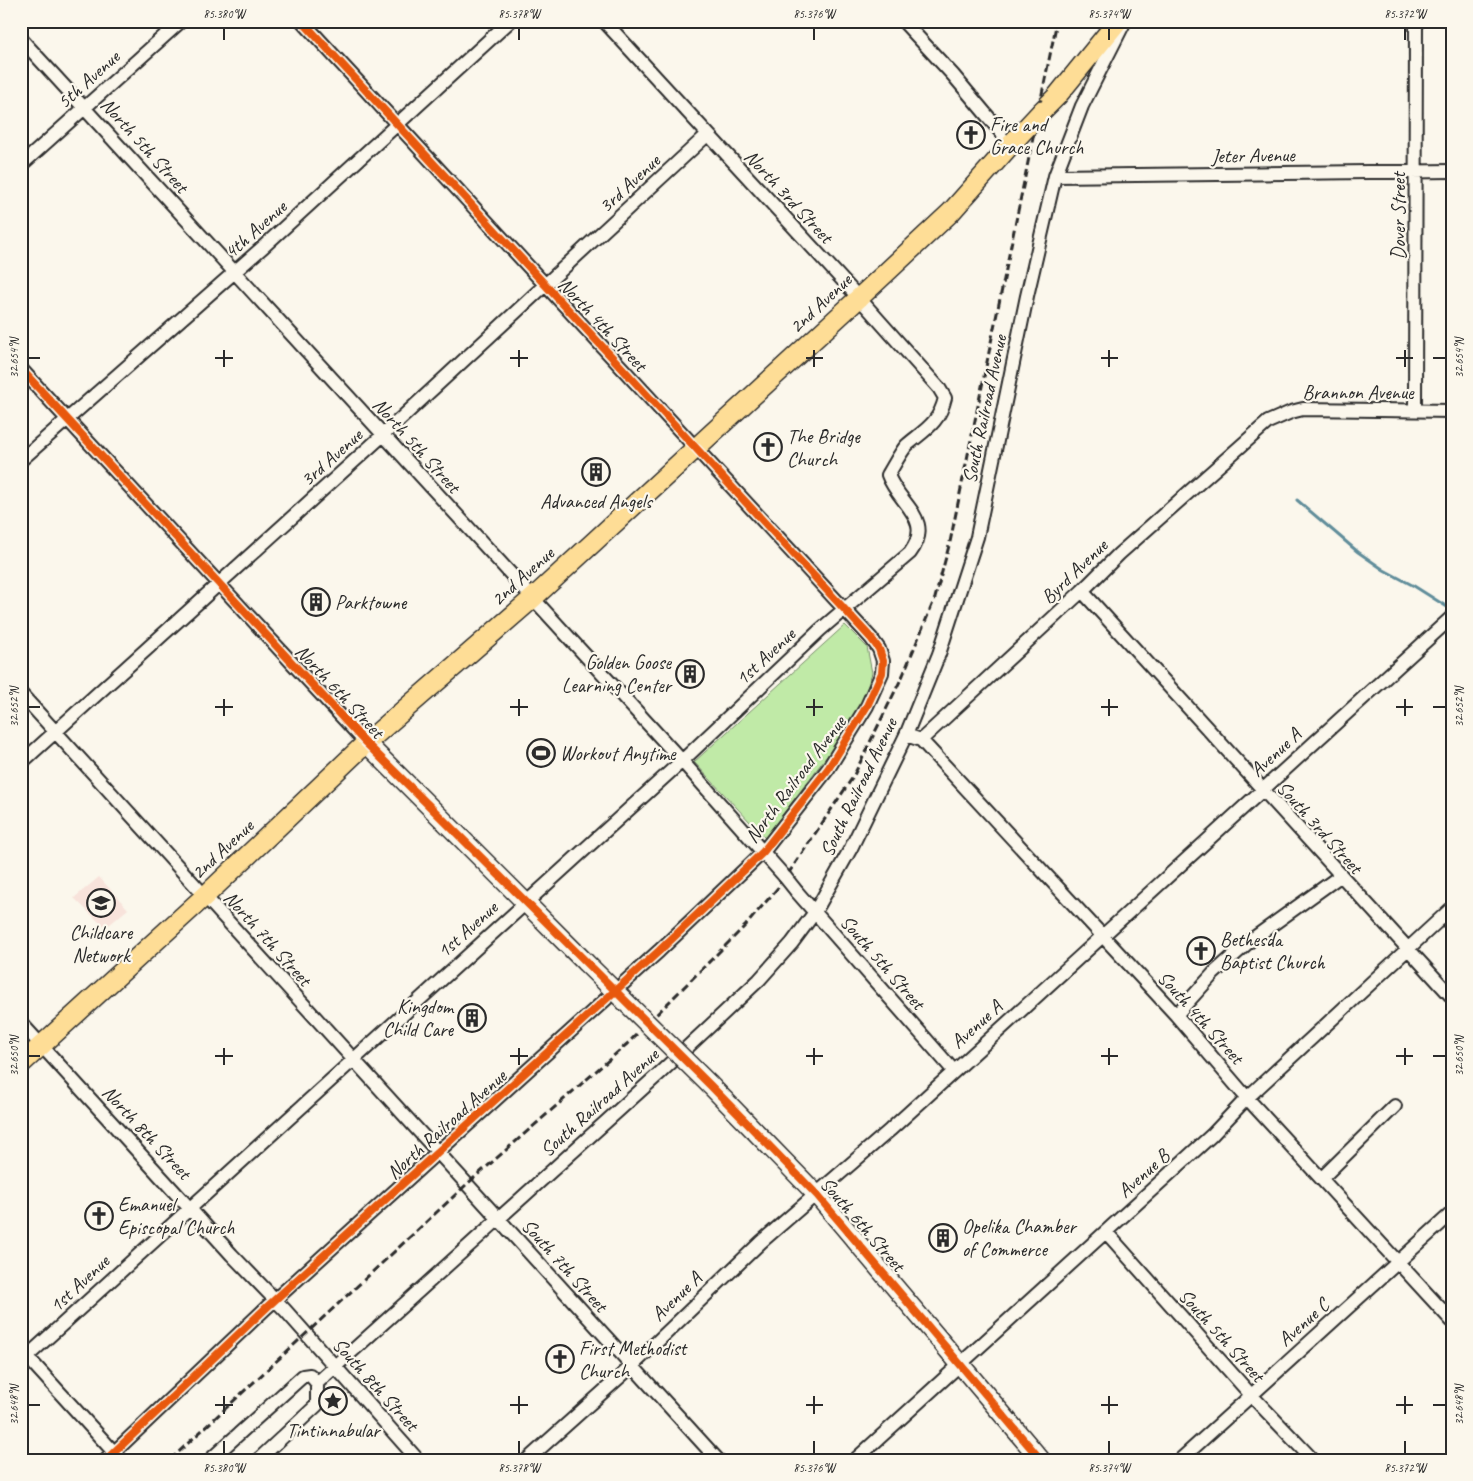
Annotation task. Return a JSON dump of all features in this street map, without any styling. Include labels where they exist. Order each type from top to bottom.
[{"type":"main road","name":"2nd Avenue","points":[[21,1064],[205,896],[366,743],[533,598],[951,212],[1057,96],[1118,21]]},
{"type":"street","name":"5th Avenue","points":[[21,165],[181,21]]},
{"type":"street","name":"North 4th Street","points":[[302,21],[845,609],[879,649]]},
{"type":"street","name":"4th Avenue","points":[[21,460],[235,272],[510,21]]},
{"type":"street","name":"North 3rd Street","points":[[604,21],[859,298],[939,388],[945,398],[942,412],[926,431],[905,447],[888,475],[893,488],[916,517]]},
{"type":"street","points":[[902,21],[1013,142]]},
{"type":"street","name":"South Railroad Avenue","points":[[317,1382],[661,1072],[759,980],[792,943],[815,912],[851,848],[906,735],[939,654],[977,538],[1027,296],[1055,176],[1082,106],[1125,21]]},
{"type":"street","name":"Dover Street","points":[[1415,410],[1416,21]]},
{"type":"street","name":"North 5th Street","points":[[21,38],[682,761],[785,877]]},
{"type":"street","name":"3rd Avenue","points":[[21,763],[384,435],[707,135]]},
{"type":"street","name":"Jeter Avenue","points":[[1055,176],[1452,171]]},
{"type":"street","name":"North 6th Street","points":[[21,369],[366,743],[647,1023]]},
{"type":"street","name":"Brannon Avenue","points":[[1268,422],[1290,412],[1303,409],[1452,411]]},
{"type":"street","name":"Byrd Avenue","points":[[921,740],[1082,591],[1119,554],[1268,422]]},
{"type":"street","name":"1st Avenue","points":[[23,1356],[682,761],[845,609],[910,553],[918,542],[920,530],[916,517]]},
{"type":"street","name":"South 3rd Street","points":[[1082,591],[1452,997]]},
{"type":"street","name":"Avenue A","points":[[527,1460],[632,1366],[761,1242],[817,1195],[1452,617]]},
{"type":"street","name":"North Railroad Avenue","points":[[113,1457],[276,1300],[766,855],[856,728],[882,673],[883,661],[879,649]]},
{"type":"street","name":"North 7th Street","points":[[21,694],[466,1185]]},
{"type":"street","points":[[906,735],[921,740]]},
{"type":"street","name":"South 4th Street","points":[[921,740],[1176,1015],[1247,1098],[1452,1320]]},
{"type":"street","points":[[1176,1015],[1214,972],[1251,940],[1340,876]]},
{"type":"street","name":"South 5th Street","points":[[785,877],[953,1070]]},
{"type":"street","name":"Avenue B","points":[[855,1460],[960,1362],[1212,1135],[1247,1098],[1406,948],[1452,908]]},
{"type":"street","name":"North 8th Street","points":[[21,1023],[305,1333]]},
{"type":"street","name":"South 6th Street","points":[[647,1023],[817,1195],[1041,1460]]},
{"type":"street","points":[[1322,1178],[1395,1106]]},
{"type":"street","name":"South 7th Street","points":[[466,1185],[718,1460]]},
{"type":"street","name":"Avenue C","points":[[1180,1460],[1452,1213]]},
{"type":"street","name":"South 5th Street","points":[[1106,1232],[1251,1395],[1313,1460]]},
{"type":"street","name":"South 8th Street","points":[[305,1333],[418,1460]]},
{"type":"street","points":[[23,1356],[113,1457]]},
{"type":"street","points":[[210,1460],[303,1376],[310,1375],[317,1382],[317,1405],[258,1460]]},
{"type":"shaded area","name":"Childcare Network","points":[[99,877],[128,909],[109,925],[102,925],[74,898]]},
{"type":"green space","points":[[845,625],[867,647],[872,673],[858,715],[765,838],[694,762]]},
{"type":"waterway","points":[[1297,500],[1358,552],[1384,570],[1452,610]]},
{"type":"railway","points":[[170,1460],[466,1185],[627,1044],[746,925],[782,883],[853,777],[903,675],[935,598],[950,542],[1057,21]]},
{"type":"cycle path","points":[[106,1460],[267,1307],[659,951],[763,852],[828,769],[867,706],[882,673],[883,661],[879,649],[871,638],[302,21]]},
{"type":"cycle path","points":[[21,369],[366,743],[710,1085],[817,1195],[1041,1460]]},
{"type":"place","name":"Fire and Grace Church","points":[[971,135]]},
{"type":"place","name":"The Bridge Church","points":[[768,447]]},
{"type":"place","name":"Advanced Angels","points":[[596,472]]},
{"type":"place","name":"Parktowne","points":[[316,602]]},
{"type":"place","name":"Golden Goose Learning Center","points":[[690,674]]},
{"type":"place","name":"Workout Anytime","points":[[541,753]]},
{"type":"place","name":"Childcare Network","points":[[101,903]]},
{"type":"place","name":"Bethesda Baptist Church","points":[[1201,951]]},
{"type":"place","name":"Kingdom Child Care","points":[[472,1018]]},
{"type":"place","name":"Emanuel Episcopal Church","points":[[99,1216]]},
{"type":"place","name":"Opelika Chamber of Commerce","points":[[943,1238]]},
{"type":"place","name":"First Methodist Church","points":[[560,1359]]},
{"type":"place","name":"Tintinnabular","points":[[333,1401]]}]
